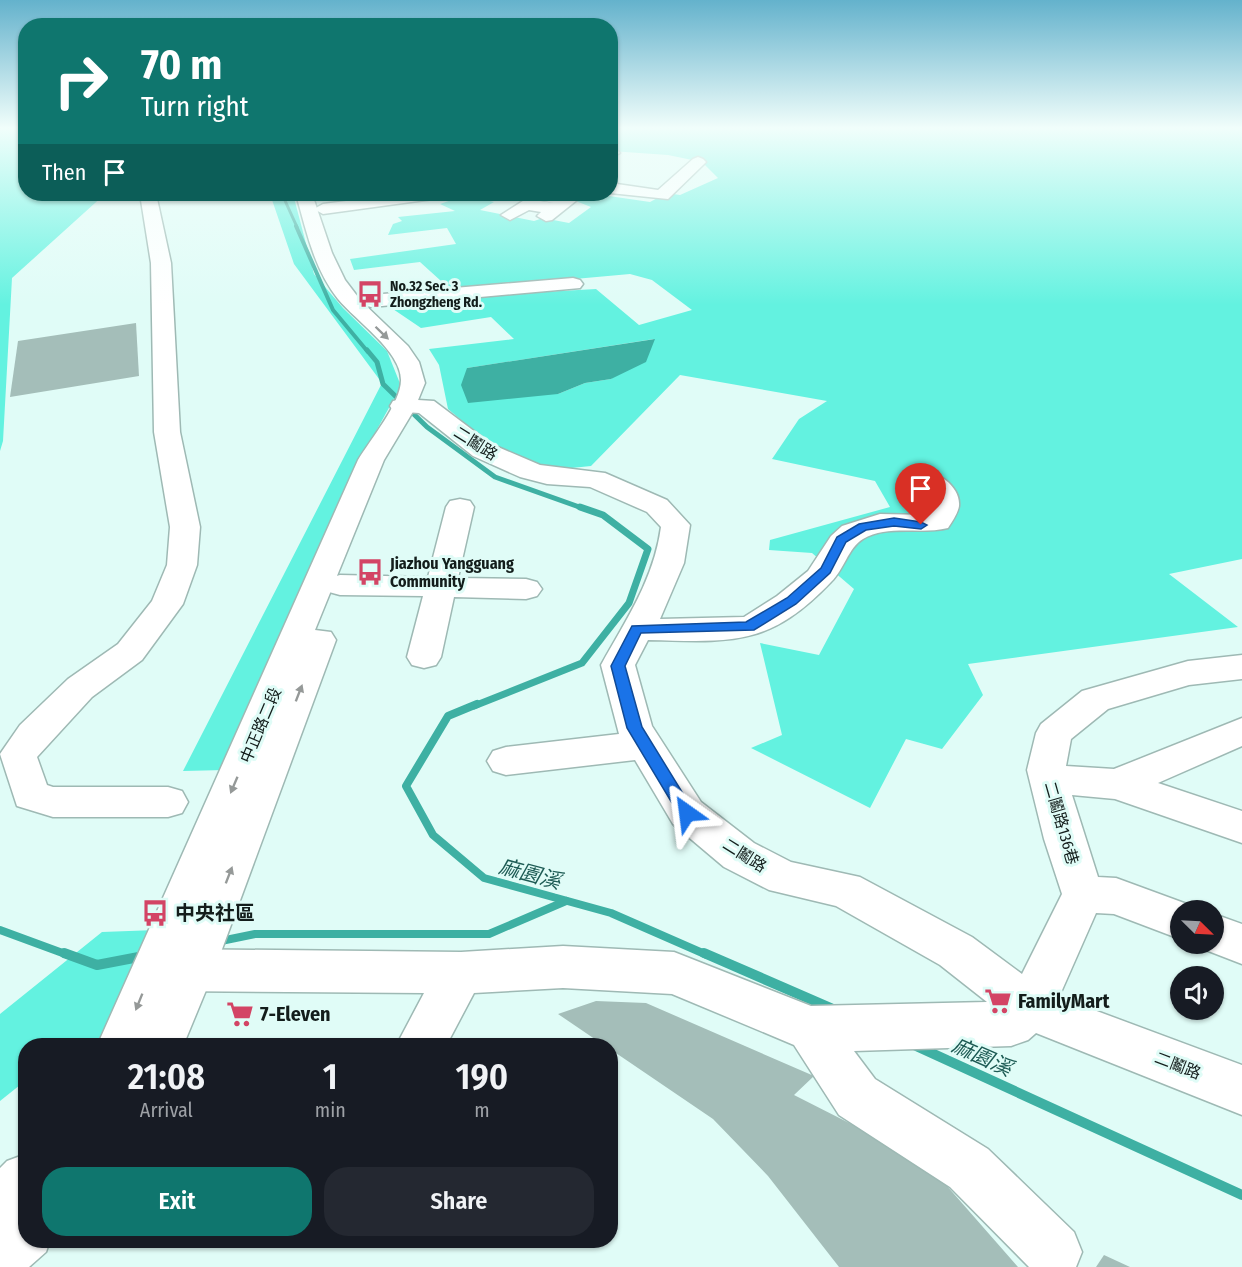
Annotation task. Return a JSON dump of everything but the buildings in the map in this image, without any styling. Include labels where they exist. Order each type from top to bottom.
[{"type":"main road","points":[[618,189],[662,195],[670,187]]},
{"type":"main road","points":[[149,201],[161,262],[167,432],[185,527],[182,565],[167,604],[130,652],[80,688],[9,760],[31,795],[53,802],[168,802]]},
{"type":"main road","points":[[306,201],[330,274],[352,304],[399,349],[411,368],[413,384],[420,399]]},
{"type":"main road","points":[[321,201],[345,270],[370,301],[428,357]]},
{"type":"main road","points":[[510,215],[526,204],[550,204]]},
{"type":"main road","points":[[370,301],[573,284]]},
{"type":"main road","name":"中正路二段","points":[[126,1038],[172,970],[340,585],[383,471],[420,399]]},
{"type":"main road","name":"中正路二段","points":[[160,1038],[172,970],[228,802],[371,460],[420,399]]},
{"type":"main road","name":"二鬮路","points":[[420,399],[482,450],[530,471],[548,476],[595,479],[657,506],[676,525],[675,547],[657,598],[637,629],[618,666],[634,728],[687,813],[739,855],[784,878],[845,890],[956,951],[1021,1016],[1242,1090]]},
{"type":"main road","points":[[637,629],[749,627],[800,594],[826,570],[841,539],[863,527],[894,522],[921,525],[938,522],[945,507],[944,495],[925,477]]},
{"type":"main road","points":[[424,657],[460,507]]},
{"type":"main road","points":[[340,585],[526,589]]},
{"type":"main road","name":"二鬮路136巷","points":[[1083,894],[1064,839],[1046,770],[1054,733],[1095,700],[1188,673],[1242,667]]},
{"type":"main road","points":[[1117,784],[1242,731]]},
{"type":"main road","points":[[506,761],[645,745]]},
{"type":"main road","points":[[1049,779],[1117,784],[1242,826]]},
{"type":"main road","points":[[172,970],[461,973],[563,968],[674,973],[811,1029],[1021,1016],[1083,894],[1116,896],[1170,917]]},
{"type":"main road","points":[[1224,937],[1242,944]]},
{"type":"main road","points":[[424,1038],[461,973]]},
{"type":"main road","points":[[811,1029],[858,1097],[969,1168],[1054,1252]]},
{"type":"main road","points":[[0,1204],[18,1187]]},
{"type":"main road","points":[[0,1255],[18,1239]]},
{"type":"shaded area","points":[[0,187],[18,187],[18,201],[97,201],[12,278],[3,441],[0,451]]},
{"type":"shaded area","points":[[698,187],[1242,187],[1242,559],[1169,574],[1238,627],[968,664],[983,695],[942,749],[906,739],[870,808],[751,748],[782,735],[760,643],[819,655],[854,589],[812,553],[769,550],[770,540],[890,507],[875,481],[772,459],[799,419],[827,401],[680,375],[591,466],[552,470],[491,445],[448,409],[439,365],[429,349],[514,339],[491,317],[421,328],[390,307],[454,297],[596,289],[639,325],[692,310],[652,280],[630,274],[451,290],[420,262],[354,270],[350,259],[456,244],[447,228],[388,235],[393,224],[402,221],[398,217],[455,211],[440,204],[449,201],[490,201],[494,202],[480,210],[534,221],[543,218],[569,223],[591,207],[576,201],[618,201],[618,197],[650,202],[667,193],[680,195]],"holes":[[[654,339],[611,379],[585,383],[558,394],[467,368]]]},
{"type":"shaded area","points":[[272,201],[295,201],[314,274],[343,308],[387,351],[401,386],[359,462],[225,770],[183,771],[382,383],[294,264]]},
{"type":"shaded area","points":[[655,339],[646,362],[611,379],[585,383],[558,394],[468,403],[461,385],[467,368]]},
{"type":"shaded area","points":[[156,930],[101,1038],[18,1038],[18,1087],[0,1101],[0,1014],[102,932]]},
{"type":"waterway","points":[[285,201],[297,227]]},
{"type":"waterway","points":[[296,226],[333,310],[368,352]]},
{"type":"waterway","name":"麻園溪","points":[[367,350],[377,362],[383,384],[427,427],[495,477],[585,509]]},
{"type":"waterway","name":"麻園溪","points":[[474,706],[582,663],[629,603],[648,549],[603,515],[580,507]]},
{"type":"waterway","name":"麻園溪","points":[[477,704],[448,716],[406,786],[433,835],[484,878],[611,913],[707,955]]},
{"type":"waterway","points":[[216,942],[255,934],[489,934],[566,901]]},
{"type":"waterway","points":[[0,930],[68,955]]},
{"type":"waterway","points":[[64,953],[97,965],[144,956]]},
{"type":"waterway","name":"麻園溪","points":[[704,953],[833,1009]]},
{"type":"waterway","name":"麻園溪","points":[[914,1045],[1242,1195]]},
{"type":"place","name":"No.32 Sec. 3 Zhongzheng Rd.","points":[[370,294]]},
{"type":"place","name":"Jiazhou Yangguang Community","points":[[370,572]]},
{"type":"place","name":"中央社區","points":[[155,913]]},
{"type":"place","name":"FamilyMart","points":[[998,1001]]},
{"type":"place","name":"7-Eleven","points":[[240,1014]]},
{"type":"route","points":[[687,813],[634,728],[618,666],[637,629],[749,627],[791,601],[826,570],[841,539],[863,527],[894,522],[921,525]]}]
